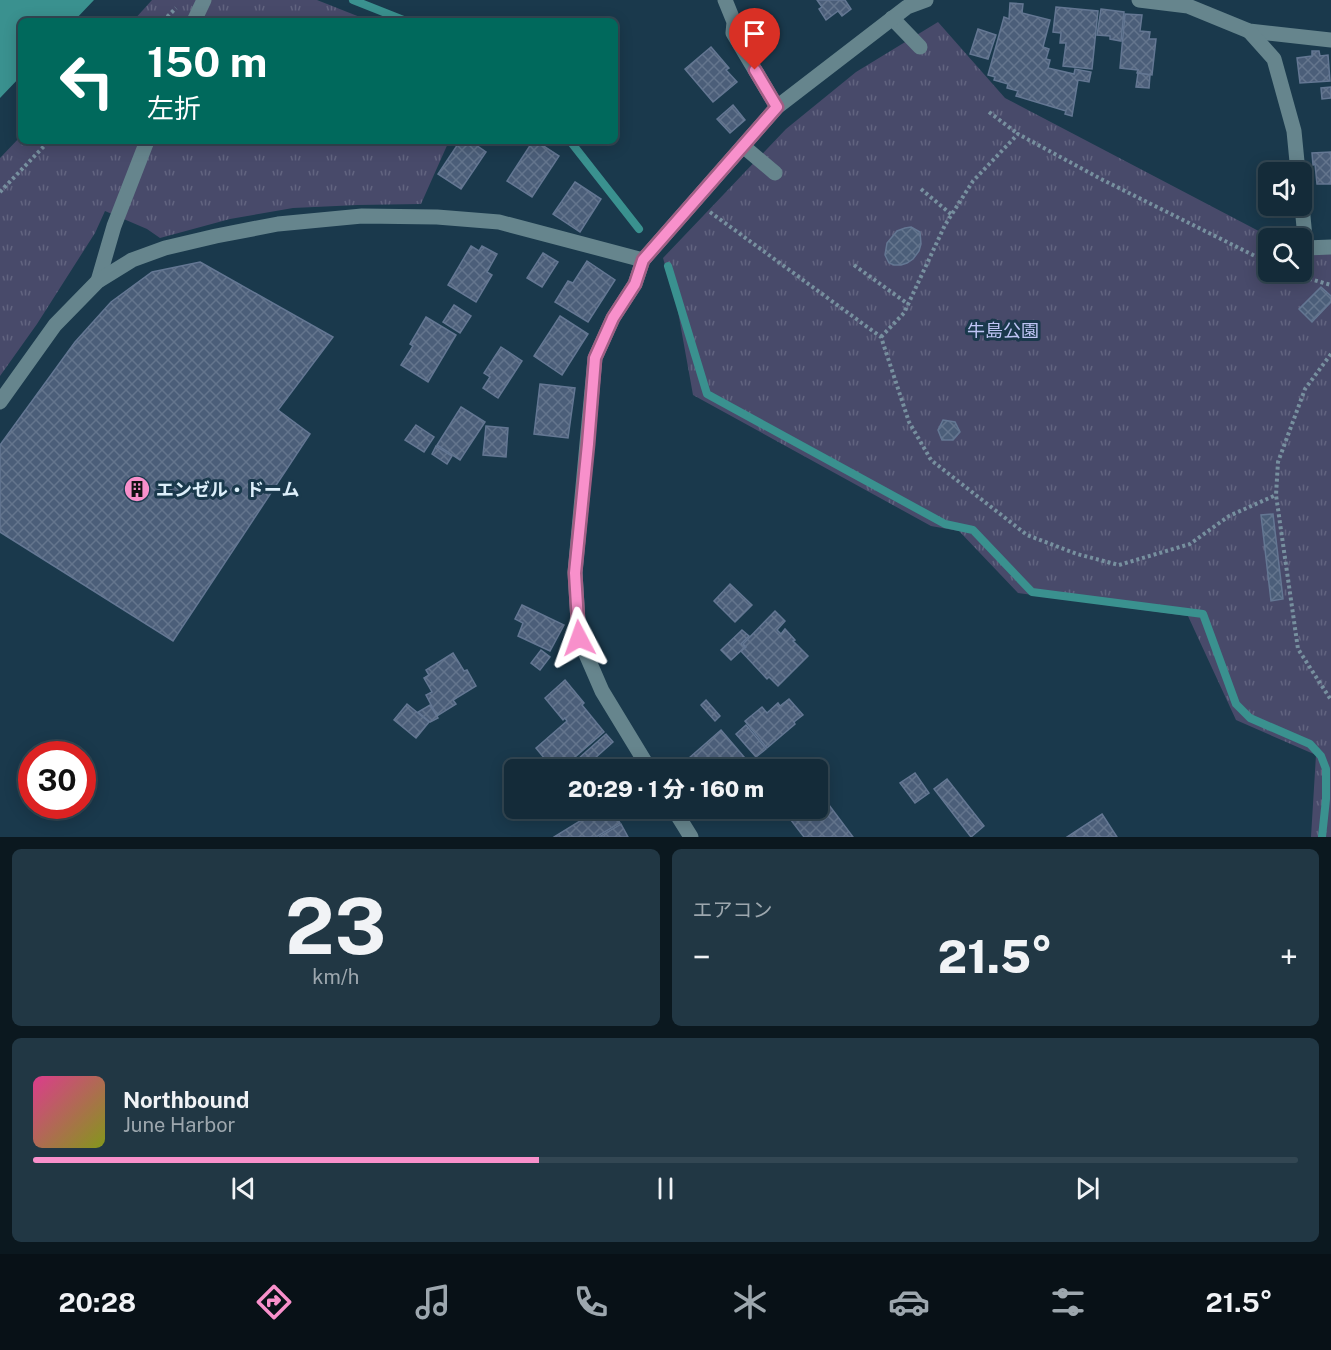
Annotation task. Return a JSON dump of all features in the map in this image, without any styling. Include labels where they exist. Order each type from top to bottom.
[{"type":"street","points":[[195,18],[204,0]]},
{"type":"street","points":[[725,0],[734,22],[733,33],[777,107]]},
{"type":"street","points":[[643,759],[602,691],[579,638],[575,573],[595,358],[613,318],[635,284],[643,260],[777,107],[907,7],[926,0]]},
{"type":"street","points":[[1139,0],[1188,6],[1249,31],[1331,40]]},
{"type":"street","points":[[892,18],[920,47]]},
{"type":"street","points":[[1249,31],[1274,59],[1294,131],[1297,162]]},
{"type":"street","points":[[98,281],[114,226],[146,144]]},
{"type":"street","points":[[743,146],[775,173]]},
{"type":"street","points":[[0,402],[55,325],[98,281],[132,260],[165,248],[279,224],[362,216],[437,217],[499,222],[643,260]]},
{"type":"street","points":[[1303,216],[1306,248],[1331,247]]},
{"type":"street","points":[[680,819],[691,837]]},
{"type":"path","points":[[989,112],[1018,134],[1101,179],[1258,258]]},
{"type":"path","points":[[881,337],[904,313],[945,225],[973,182],[1018,134]]},
{"type":"path","points":[[0,192],[46,144]]},
{"type":"path","points":[[921,189],[952,215]]},
{"type":"path","points":[[695,201],[881,337],[909,422],[931,460],[1027,535],[1077,554],[1119,565],[1190,544],[1229,516],[1276,495]]},
{"type":"path","points":[[854,266],[908,304]]},
{"type":"path","points":[[1312,280],[1331,285]]},
{"type":"path","points":[[1331,354],[1305,389],[1278,462],[1276,495],[1298,649],[1331,700]]},
{"type":"green space","points":[[152,0],[317,0],[362,18],[136,18]]},
{"type":"green space","name":"牛島公園","points":[[938,22],[1005,98],[1258,231],[1258,282],[1312,282],[1312,254],[1331,253],[1331,837],[1311,837],[1316,755],[1236,720],[1188,616],[1018,593],[959,531],[931,526],[693,395],[677,306],[663,258],[786,129],[856,72]]},
{"type":"green space","points":[[18,139],[18,144],[448,144],[421,204],[293,208],[230,219],[160,238],[147,229],[105,211],[95,233],[37,324],[0,376],[0,158]]},
{"type":"shaded area","points":[[0,0],[94,0],[77,18],[18,18],[18,79],[0,98]]},
{"type":"building","points":[[817,0],[845,0],[851,9],[842,16],[838,11],[826,20],[819,9],[822,7]]},
{"type":"building","points":[[1010,3],[1023,4],[1022,13],[1050,20],[1043,47],[1049,49],[1046,59],[1050,60],[1048,68],[1074,74],[1075,69],[1091,72],[1089,82],[1078,80],[1072,116],[1065,114],[1066,111],[1016,96],[1018,91],[1007,88],[1008,84],[994,80],[995,77],[988,75],[1004,17],[1009,19]]},
{"type":"building","points":[[1056,7],[1098,11],[1092,69],[1063,66],[1066,43],[1060,43],[1061,33],[1053,32]]},
{"type":"building","points":[[1101,9],[1124,12],[1121,41],[1110,39],[1110,36],[1097,35]]},
{"type":"building","points":[[1125,14],[1142,15],[1140,31],[1150,32],[1149,39],[1156,39],[1152,75],[1137,73],[1138,70],[1120,68]]},
{"type":"building","points":[[978,29],[996,35],[988,59],[970,54]]},
{"type":"building","points":[[711,47],[729,68],[726,70],[737,82],[713,102],[685,69]]},
{"type":"building","points":[[1312,51],[1319,51],[1320,56],[1328,55],[1330,81],[1300,83],[1297,58],[1312,56]]},
{"type":"building","points":[[1138,73],[1150,75],[1149,88],[1136,87]]},
{"type":"building","points":[[1331,87],[1331,98],[1322,99],[1321,88]]},
{"type":"building","points":[[733,105],[745,120],[730,133],[717,119]]},
{"type":"building","points":[[458,144],[474,144],[486,152],[461,189],[438,174]]},
{"type":"building","points":[[531,144],[541,144],[559,156],[532,197],[507,181]]},
{"type":"building","points":[[1331,152],[1331,184],[1317,184],[1312,153]]},
{"type":"building","points":[[575,182],[601,199],[580,232],[553,214]]},
{"type":"building","points":[[911,227],[920,232],[919,251],[907,263],[894,265],[889,263],[885,255],[887,243],[897,231]]},
{"type":"building","points":[[471,246],[479,251],[482,246],[497,254],[487,272],[492,275],[476,302],[448,285]]},
{"type":"building","points":[[543,253],[558,262],[542,287],[527,278]]},
{"type":"building","points":[[587,261],[615,280],[588,322],[555,302],[568,281],[573,283]]},
{"type":"building","name":"エンゼル・ドーム","points":[[200,262],[333,337],[278,410],[310,434],[173,641],[0,532],[0,445],[75,342],[111,302],[152,272]]},
{"type":"building","points":[[1321,287],[1331,296],[1331,302],[1312,322],[1299,309]]},
{"type":"building","points":[[454,305],[471,316],[460,333],[443,322]]},
{"type":"building","points":[[560,316],[588,334],[562,375],[534,356]]},
{"type":"building","points":[[426,317],[456,335],[428,382],[401,365],[413,346],[410,344]]},
{"type":"building","points":[[501,347],[522,361],[498,398],[483,388],[490,377],[484,373]]},
{"type":"building","points":[[540,384],[575,388],[568,438],[534,434]]},
{"type":"building","points":[[461,407],[485,422],[460,460],[437,445]]},
{"type":"building","points":[[943,420],[955,422],[960,432],[953,440],[942,440],[938,430]]},
{"type":"building","points":[[416,425],[434,437],[424,452],[405,440]]},
{"type":"building","points":[[486,426],[508,428],[506,457],[483,455]]},
{"type":"building","points":[[436,446],[452,456],[447,464],[432,454]]},
{"type":"building","points":[[1273,514],[1283,599],[1271,601],[1261,515]]},
{"type":"building","points":[[730,584],[752,605],[735,622],[714,601]]},
{"type":"building","points":[[522,605],[564,625],[550,651],[518,636],[523,623],[515,619]]},
{"type":"building","points":[[775,611],[785,621],[777,630],[781,634],[785,629],[808,656],[778,686],[769,677],[767,679],[741,651],[746,647],[743,644]]},
{"type":"building","points":[[742,630],[749,636],[741,644],[745,647],[731,660],[721,650]]},
{"type":"building","points":[[541,650],[550,657],[540,670],[531,663]]},
{"type":"building","points":[[453,653],[476,686],[453,700],[456,704],[437,716],[426,695],[432,692],[424,678],[429,675],[426,670]]},
{"type":"building","points":[[565,680],[604,732],[573,759],[545,759],[536,748],[567,721],[565,718],[563,720],[545,698]]},
{"type":"building","points":[[789,699],[803,715],[767,748],[745,721],[762,707],[767,713],[778,703],[780,706]]},
{"type":"building","points":[[706,700],[720,716],[715,721],[701,705]]},
{"type":"building","points":[[407,704],[429,722],[416,738],[394,720]]},
{"type":"building","points":[[430,705],[438,718],[430,722],[418,712]]},
{"type":"building","points":[[746,725],[766,749],[756,757],[736,734]]},
{"type":"building","points":[[721,730],[746,759],[690,759]]},
{"type":"building","points":[[606,734],[613,742],[594,759],[578,759]]},
{"type":"building","points":[[915,773],[929,793],[915,803],[900,783]]},
{"type":"building","points":[[947,779],[984,826],[971,837],[934,789]]},
{"type":"building","points":[[828,804],[853,837],[804,837],[790,819],[828,819]]},
{"type":"building","points":[[1102,814],[1117,837],[1067,837]]},
{"type":"building","points":[[583,819],[618,819],[620,823],[596,837],[554,837]]},
{"type":"building","points":[[621,824],[628,837],[599,837]]},
{"type":"waterway","points":[[353,0],[398,18]]},
{"type":"waterway","points":[[572,144],[639,229]]},
{"type":"waterway","points":[[668,266],[707,394],[945,524],[973,530],[1032,592],[1203,614],[1236,704],[1250,718],[1310,744],[1321,756],[1326,769],[1322,837]]},
{"type":"place","name":"エンゼル・ドーム","points":[[137,489]]},
{"type":"route","points":[[579,638],[575,573],[595,358],[613,318],[635,284],[643,260],[777,107],[755,70]]}]
